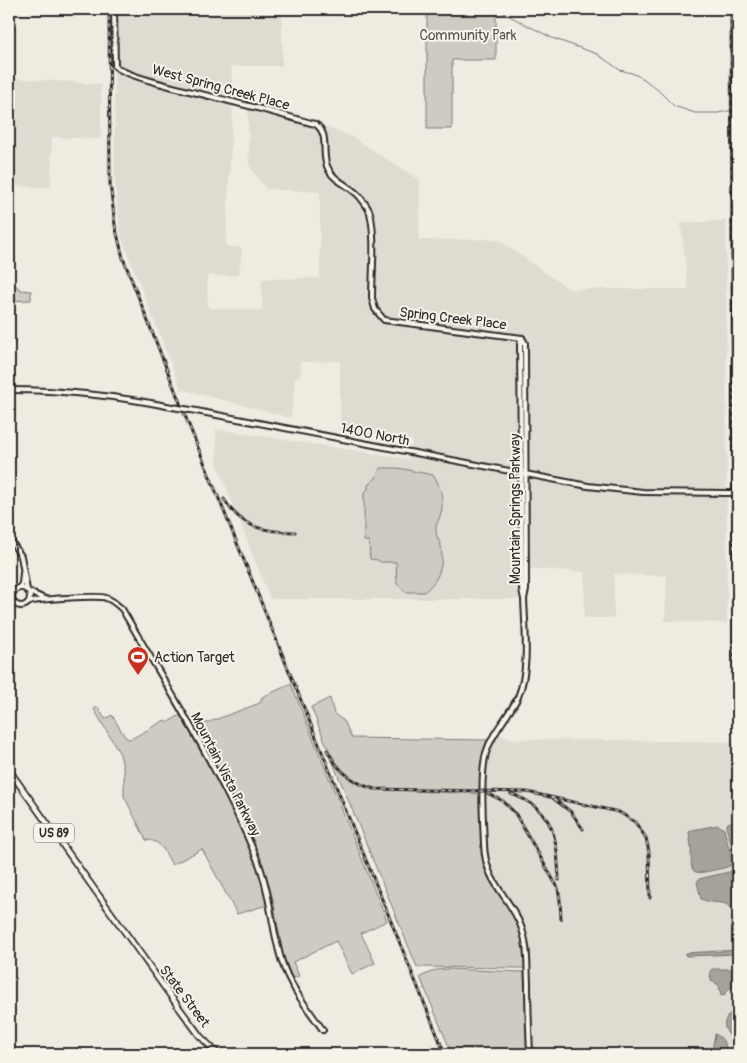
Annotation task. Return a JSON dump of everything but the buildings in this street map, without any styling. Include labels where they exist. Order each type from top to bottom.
[{"type":"main road","name":"State Street","points":[[9,770],[193,1027],[218,1054]]},
{"type":"street","name":"West Spring Creek Place","points":[[114,9],[115,66],[124,72],[315,124],[322,129]]},
{"type":"street","name":"Spring Creek Place","points":[[322,129],[324,135],[324,158],[328,169],[336,179],[355,192],[370,211],[372,227],[372,298],[374,309],[384,320],[522,338]]},
{"type":"street","name":"Mountain Springs Parkway","points":[[522,338],[520,344],[526,590],[524,599],[525,662],[523,680],[516,700],[491,739],[486,754],[484,771],[485,853],[492,878],[517,917],[524,934],[527,956],[530,1054]]},
{"type":"street","name":"1400 North","points":[[9,390],[94,394],[191,410],[523,474],[622,490],[669,493],[738,493]]},
{"type":"street","points":[[9,538],[21,556],[30,597],[28,603],[20,605],[11,599],[14,592],[22,584],[24,571]]},
{"type":"street","points":[[19,588],[28,591]]},
{"type":"street","name":"Mountain Vista Parkway","points":[[28,591],[45,599]]},
{"type":"street","points":[[9,592],[14,592]]},
{"type":"street","name":"Mountain Vista Parkway","points":[[28,603],[45,599],[60,600],[95,596],[107,598],[122,609],[171,692],[242,826],[258,860],[267,888],[283,964],[294,988],[323,1030]]},
{"type":"shaded area","points":[[114,9],[282,9],[282,66],[231,66],[233,102],[226,246],[242,248],[239,275],[207,276],[208,308],[262,310],[262,279],[320,278],[320,192],[266,189],[249,165],[248,106],[325,126],[352,137],[420,180],[419,240],[497,239],[569,289],[688,289],[681,223],[726,221],[727,623],[665,621],[667,576],[614,574],[614,618],[584,618],[585,572],[532,569],[529,574],[528,599],[270,599],[217,464],[216,429],[409,459],[412,440],[340,429],[340,361],[300,362],[301,373],[299,377],[295,377],[291,418],[181,389],[121,236],[115,185]]},
{"type":"shaded area","points":[[9,78],[101,84],[101,139],[52,137],[51,187],[9,186]]},
{"type":"shaded area","points":[[498,734],[512,739],[738,742],[738,1054],[532,1054],[529,951],[526,934],[518,913],[495,879],[487,855],[486,765],[495,735]]},
{"type":"shaded area","points":[[738,820],[738,866],[726,827],[728,823]]},
{"type":"shaded area","points":[[718,825],[724,829],[733,864],[705,872],[695,872],[692,866],[689,832]]},
{"type":"shaded area","points":[[733,871],[736,873],[738,880],[738,920],[726,904],[701,899],[697,882],[699,879]]},
{"type":"shaded area","points":[[738,950],[738,954],[685,955],[686,953]]},
{"type":"shaded area","points":[[712,969],[738,969],[738,985],[731,987],[721,996],[719,985],[711,981],[710,971]]},
{"type":"shaded area","points":[[738,1007],[738,1054],[735,1054],[734,1044],[726,1030],[725,1020]]},
{"type":"shaded area","points":[[715,1034],[724,1042],[726,1054],[714,1054]]},
{"type":"green space","name":"Community Park","points":[[427,9],[491,9],[496,13],[496,60],[452,60],[452,129],[427,129]]},
{"type":"green space","points":[[11,281],[21,290],[31,291],[31,300],[9,301],[9,283]]},
{"type":"green space","points":[[380,468],[398,468],[433,475],[440,489],[442,506],[436,529],[442,553],[441,566],[437,577],[424,592],[406,592],[397,584],[396,562],[380,562],[370,559],[369,541],[364,541],[364,493],[368,489],[368,485],[376,478]]},
{"type":"green space","points":[[291,684],[387,921],[361,933],[375,963],[352,974],[336,941],[293,962],[299,976],[292,979],[283,954],[273,900],[264,869],[238,812],[193,728],[260,703],[262,697]]},
{"type":"green space","points":[[330,698],[334,714],[344,721],[352,738],[487,740],[483,758],[482,788],[476,790],[381,789],[365,785],[352,778],[342,770],[334,759],[311,707]]},
{"type":"green space","points":[[98,707],[105,719],[112,715],[125,737],[129,739],[165,720],[167,723],[180,715],[198,746],[253,855],[266,889],[267,905],[237,914],[202,849],[172,865],[165,852],[156,842],[146,840],[124,796],[124,771],[120,754],[94,709]]},
{"type":"green space","points":[[333,763],[352,781],[371,789],[481,794],[481,844],[484,864],[490,879],[516,919],[523,943],[525,968],[417,967]]},
{"type":"green space","points":[[436,970],[524,972],[527,1054],[452,1054],[420,977]]},
{"type":"waterway","points":[[496,9],[552,38],[597,54],[620,70],[644,79],[674,106],[695,113],[718,113],[738,109]]},
{"type":"railway","points":[[109,9],[110,183],[115,225],[123,258],[184,413],[445,1054]]},
{"type":"railway","points":[[731,9],[734,664],[738,707]]},
{"type":"railway","points":[[224,499],[238,516],[254,526],[273,531],[295,532]]},
{"type":"railway","points":[[327,750],[346,775],[374,789],[527,792],[619,812],[635,822],[646,838],[649,852],[650,898]]},
{"type":"railway","points":[[487,793],[503,801],[515,813],[558,888],[561,919]]},
{"type":"railway","points":[[511,794],[526,800],[545,817],[555,839],[559,880]]},
{"type":"railway","points":[[554,799],[571,812],[583,829]]},
{"type":"place","name":"Action Target","points":[[138,676]]}]
